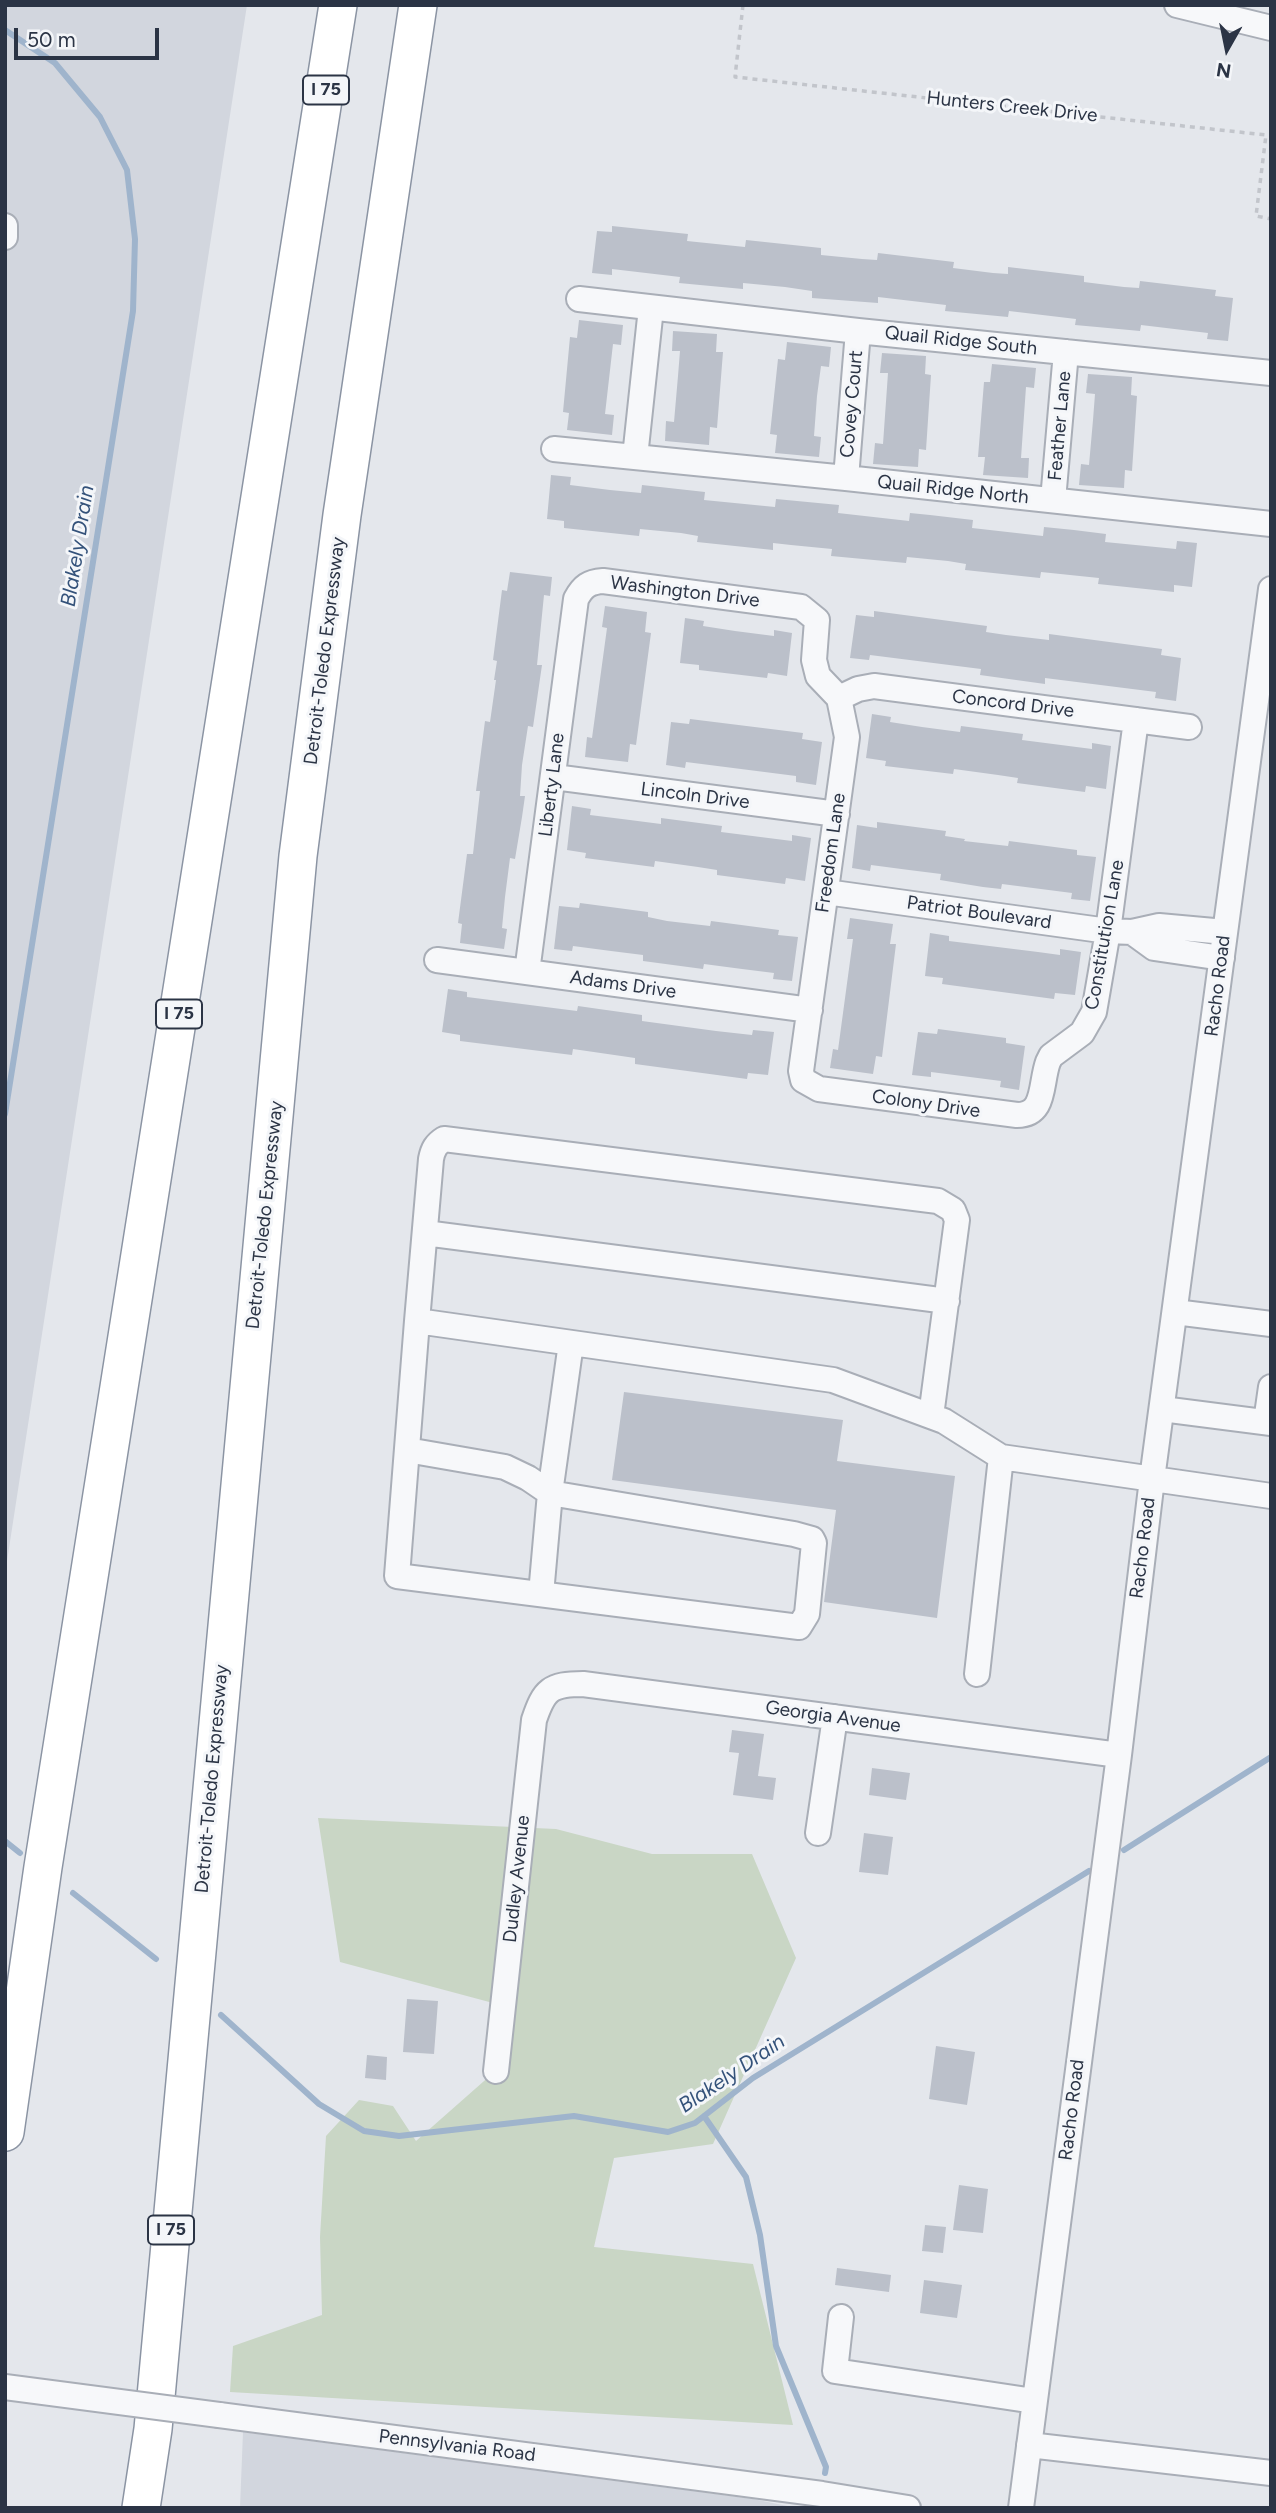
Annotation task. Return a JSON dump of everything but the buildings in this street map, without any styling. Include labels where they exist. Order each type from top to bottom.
[{"type":"highway","name":"I 75","points":[[5,2132],[45,1855],[338,5]]},
{"type":"highway","name":"Detroit-Toledo Expressway","points":[[153,2429],[298,856],[344,501],[418,5]]},
{"type":"highway","points":[[406,85],[425,5]]},
{"type":"highway","name":"I 75","points":[[141,2508],[153,2429]]},
{"type":"highway","points":[[151,2508],[153,2429]]},
{"type":"street","points":[[1177,5],[1271,28]]},
{"type":"street","points":[[5,226],[5,237]]},
{"type":"street","name":"Quail Ridge South","points":[[579,299],[858,331],[1271,373]]},
{"type":"street","points":[[635,457],[651,308]]},
{"type":"street","name":"Covey Court","points":[[846,478],[858,331]]},
{"type":"street","name":"Feather Lane","points":[[1053,500],[1066,352]]},
{"type":"street","name":"Quail Ridge North","points":[[554,449],[1271,524]]},
{"type":"street","name":"Washington Drive","points":[[576,599],[584,586],[603,581],[801,607]]},
{"type":"street","name":"Racho Road","points":[[1021,2508],[1119,1755],[1152,1479],[1271,589]]},
{"type":"street","name":"Liberty Lane","points":[[527,972],[576,599]]},
{"type":"street","name":"Freedom Lane","points":[[801,607],[817,620],[814,660],[818,676],[839,698],[847,737],[802,1071],[803,1080],[818,1089],[836,1091]]},
{"type":"street","name":"Concord Drive","points":[[839,698],[858,688],[874,686],[1189,727]]},
{"type":"street","name":"Constitution Lane","points":[[1017,1115],[1034,1111],[1051,1056],[1082,1033],[1091,1019],[1120,931],[1136,720]]},
{"type":"street","name":"Lincoln Drive","points":[[554,777],[836,814]]},
{"type":"street","name":"Patriot Boulevard","points":[[826,892],[1120,931],[1159,926],[1225,932]]},
{"type":"street","name":"Patriot Boulevard","points":[[1120,931],[1154,948],[1223,958]]},
{"type":"street","name":"Adams Drive","points":[[437,960],[810,1010]]},
{"type":"street","name":"Colony Drive","points":[[836,1091],[1017,1115]]},
{"type":"street","points":[[407,1450],[505,1467],[550,1493],[812,1539],[814,1543],[807,1614],[799,1627],[397,1577],[417,1321],[431,1158],[438,1143],[444,1139],[938,1201],[953,1210],[957,1220],[931,1416]]},
{"type":"street","points":[[425,1233],[947,1301]]},
{"type":"street","points":[[1175,1312],[1271,1324]]},
{"type":"street","points":[[417,1321],[833,1380],[944,1421],[1001,1457],[1271,1496]]},
{"type":"street","points":[[541,1594],[550,1493],[571,1343]]},
{"type":"street","points":[[1162,1409],[1268,1423],[1271,1387]]},
{"type":"street","points":[[977,1674],[1001,1457]]},
{"type":"street","name":"Georgia Avenue","points":[[549,1689],[564,1684],[583,1684],[1119,1755]]},
{"type":"street","name":"Dudley Avenue","points":[[496,2071],[534,1720],[540,1702],[549,1689]]},
{"type":"street","points":[[818,1833],[835,1717]]},
{"type":"street","points":[[841,2317],[835,2371],[1034,2401]]},
{"type":"street","name":"Pennsylvania Road","points":[[5,2387],[808,2492],[908,2508]]},
{"type":"street","points":[[1029,2445],[1271,2473]]},
{"type":"path","name":"Hunters Creek Drive","points":[[743,5],[735,77],[1266,135],[1256,216],[1271,219]]},
{"type":"shaded area","points":[[5,5],[247,5],[5,1574]]},
{"type":"shaded area","points":[[243,2432],[753,2499],[797,2508],[240,2508]]},
{"type":"green space","points":[[318,1818],[556,1829],[652,1854],[752,1854],[796,1958],[713,2144],[614,2158],[594,2247],[753,2264],[793,2425],[230,2392],[233,2346],[322,2315],[320,2237],[326,2136],[359,2100],[393,2106],[416,2141],[492,2074],[493,2003],[340,1962]]},
{"type":"waterway","name":"Blakely Drain","points":[[5,30],[55,63],[100,117],[127,170],[135,239],[133,311],[5,1114]]},
{"type":"waterway","name":"Blakely Drain","points":[[1124,1850],[1271,1757]]},
{"type":"waterway","name":"Blakely Drain","points":[[5,1841],[20,1853]]},
{"type":"waterway","name":"Blakely Drain","points":[[221,2015],[319,2104],[364,2131],[399,2136],[574,2116],[668,2132],[695,2123],[753,2078],[1089,1871]]},
{"type":"waterway","name":"Blakely Drain","points":[[73,1893],[156,1959]]},
{"type":"waterway","points":[[704,2116],[746,2177],[760,2235],[776,2346],[826,2467],[825,2473]]}]
